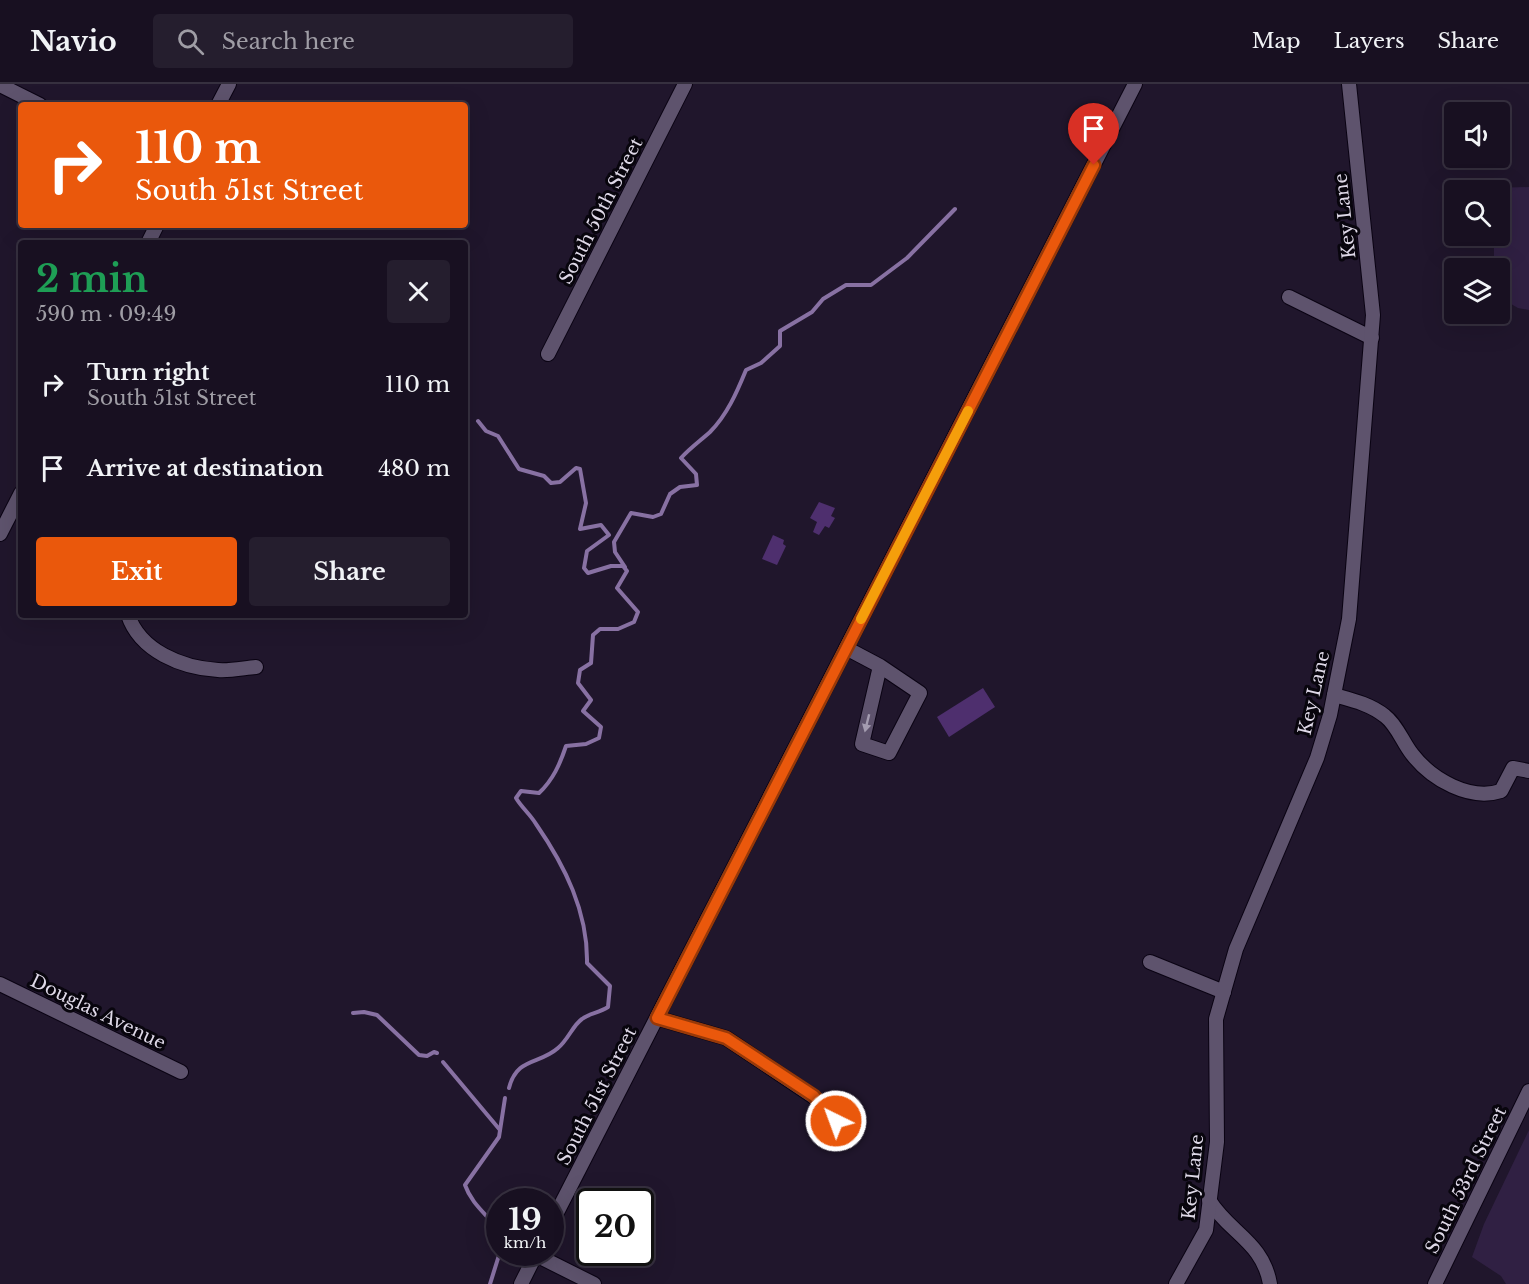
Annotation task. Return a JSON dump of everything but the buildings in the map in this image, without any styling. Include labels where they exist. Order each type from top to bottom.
[{"type":"street","points":[[220,102],[229,84]]},
{"type":"street","name":"South 50th Street","points":[[548,354],[685,84]]},
{"type":"street","name":"South 51st Street","points":[[564,1199],[1135,84]]},
{"type":"street","name":"Key Lane","points":[[1176,1284],[1206,1230],[1217,1142],[1216,1019],[1236,949],[1317,758],[1334,696],[1349,619],[1373,315],[1349,84]]},
{"type":"street","points":[[3,85],[34,102]]},
{"type":"street","points":[[1289,297],[1372,338]]},
{"type":"street","points":[[0,534],[18,499]]},
{"type":"street","points":[[129,618],[133,630],[154,651],[188,663],[218,670],[256,667]]},
{"type":"street","points":[[846,648],[880,666],[920,693],[889,753],[862,744],[880,666]]},
{"type":"street","points":[[1334,696],[1368,705],[1387,717],[1413,755],[1430,773],[1471,793],[1486,796],[1501,791],[1513,768],[1529,771]]},
{"type":"street","points":[[1150,962],[1224,992]]},
{"type":"street","name":"Douglas Avenue","points":[[0,984],[181,1072]]},
{"type":"street","points":[[657,1018],[726,1038],[814,1096],[836,1121]]},
{"type":"street","name":"South 53rd Street","points":[[1435,1284],[1529,1091]]},
{"type":"street","points":[[1209,1200],[1217,1213],[1266,1263],[1270,1284]]},
{"type":"street","points":[[521,1284],[531,1266]]},
{"type":"street","points":[[560,1266],[594,1284]]},
{"type":"shaded area","points":[[1529,187],[1529,310],[1510,303],[1510,258],[1494,258],[1494,246],[1510,246],[1510,188]]},
{"type":"shaded area","points":[[1529,1130],[1529,1284],[1506,1284],[1501,1276],[1472,1257],[1484,1224]]},
{"type":"waterway","points":[[625,567],[615,552],[614,542],[631,513],[653,517],[661,514],[670,494],[680,487],[697,485],[696,474],[681,458],[722,418],[746,370],[761,363],[780,346],[780,331],[812,312],[823,299],[846,285],[871,285],[907,258],[955,209]]},
{"type":"waterway","points":[[478,421],[486,431],[498,436],[519,469],[544,476],[551,483],[560,482],[576,468],[580,469],[586,503],[580,529],[601,525],[609,535],[587,551],[584,568],[588,573],[611,566],[623,566],[627,571],[617,588],[638,612],[634,622],[618,629],[600,629],[593,635],[591,663],[580,670],[578,683],[591,700],[583,711],[601,727],[599,738],[586,744],[566,746],[556,771],[544,788],[539,793],[521,791],[516,798],[547,840],[573,890],[584,926],[587,963],[610,986],[608,1007],[582,1019],[562,1045],[551,1053],[523,1066],[517,1071],[509,1088]]},
{"type":"waterway","points":[[353,1013],[364,1012],[377,1015],[419,1055],[427,1056],[434,1052],[437,1053]]},
{"type":"waterway","points":[[443,1062],[500,1130]]},
{"type":"waterway","points":[[486,1216],[465,1185],[499,1137],[505,1098]]},
{"type":"waterway","points":[[490,1284],[496,1266]]},
{"type":"slow traffic","points":[[861,619],[968,411]]},
{"type":"route","points":[[836,1121],[814,1096],[788,1082],[726,1038],[657,1018],[1094,165]]}]
